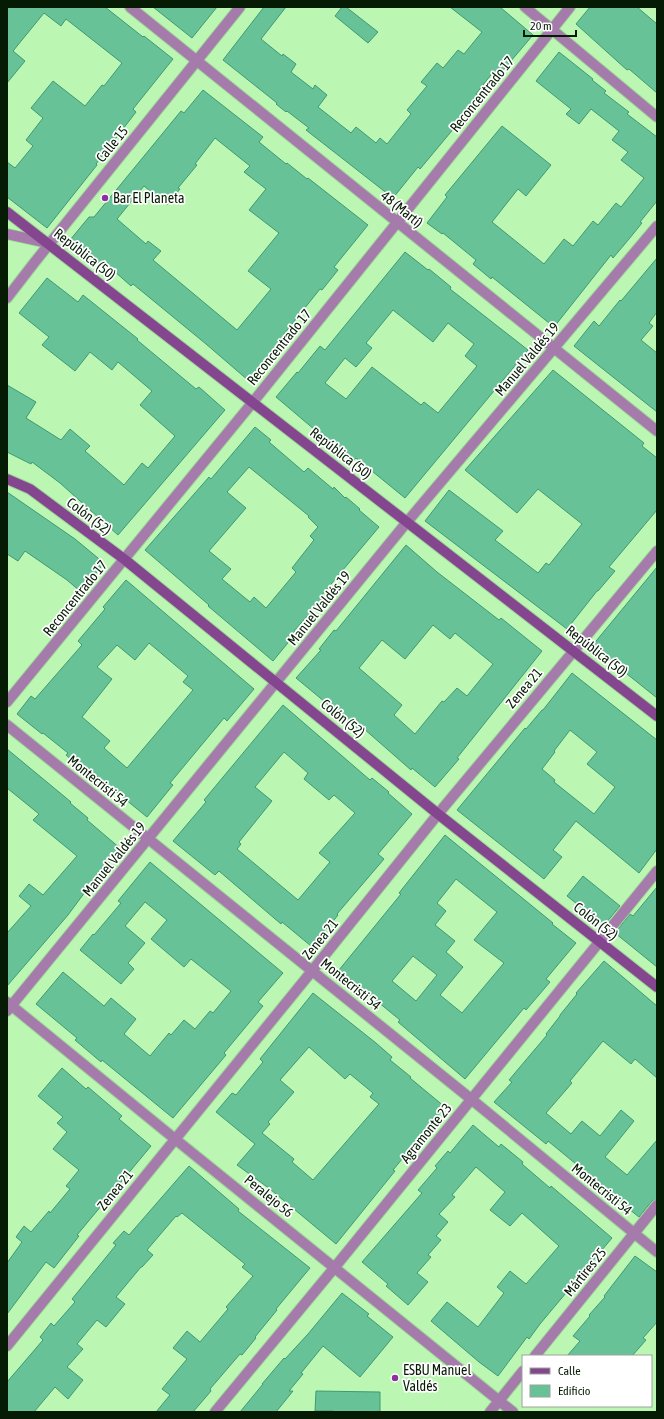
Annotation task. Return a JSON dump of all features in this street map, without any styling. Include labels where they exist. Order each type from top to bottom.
[{"type":"main road","name":"República (50)","points":[[7,212],[657,716]]},
{"type":"main road","name":"Colón (52)","points":[[7,478],[30,489],[124,559],[438,814],[657,987]]},
{"type":"street","name":"48 (Martí)","points":[[130,7],[657,432]]},
{"type":"street","name":"Calle 15","points":[[7,298],[240,7]]},
{"type":"street","points":[[525,7],[657,117]]},
{"type":"street","name":"Reconcentrado 17","points":[[7,702],[253,402],[570,7]]},
{"type":"street","name":"Manuel Valdés 19","points":[[8,1006],[148,839],[407,522],[657,226]]},
{"type":"street","points":[[7,234],[49,244]]},
{"type":"street","name":"Zenea 21","points":[[7,1346],[438,814],[657,551]]},
{"type":"street","name":"Montecristi 54","points":[[7,724],[471,1099],[657,1252]]},
{"type":"street","name":"Agramonte 23","points":[[215,1412],[657,871]]},
{"type":"street","name":"Peralejo 56","points":[[8,1006],[335,1267],[513,1412]]},
{"type":"street","name":"Mártires 25","points":[[536,1355],[657,1205]]},
{"type":"street","points":[[490,1412],[522,1372]]},
{"type":"building","points":[[7,7],[105,7],[173,59],[133,109],[136,112],[96,164],[97,165],[47,228],[7,197],[7,162],[15,168],[33,146],[26,140],[43,118],[31,108],[53,81],[85,106],[102,85],[104,86],[122,63],[66,19],[61,26],[44,13],[13,51],[25,61],[7,83]]},
{"type":"building","points":[[153,7],[217,7],[192,38]]},
{"type":"building","points":[[264,7],[286,7],[261,39],[282,56],[283,54],[296,64],[291,72],[313,89],[315,85],[327,95],[318,107],[351,133],[356,127],[376,143],[380,138],[387,144],[411,114],[407,110],[427,86],[421,82],[437,63],[443,68],[458,50],[464,54],[482,32],[450,7],[500,7],[533,35],[499,75],[494,71],[476,94],[480,97],[420,169],[418,167],[393,198],[306,130],[309,128],[287,111],[286,112],[276,104],[277,103],[223,60]]},
{"type":"building","points":[[342,7],[346,7],[378,32],[368,43],[335,16]]},
{"type":"building","points":[[590,7],[637,7],[657,24],[657,93],[629,69],[627,70],[576,24]]},
{"type":"building","points":[[559,52],[593,79],[592,80],[606,91],[604,93],[629,112],[627,114],[657,137],[657,201],[640,222],[642,223],[629,239],[613,258],[611,255],[554,327],[492,277],[491,279],[473,264],[476,260],[443,233],[442,234],[427,223],[447,197],[445,195],[502,126],[551,165],[526,196],[518,189],[492,222],[544,264],[564,239],[573,246],[593,221],[598,225],[616,203],[621,207],[644,178],[621,160],[628,152],[612,140],[619,131],[591,109],[579,124],[566,114],[571,109],[536,81]]},
{"type":"building","points":[[203,90],[263,137],[259,142],[368,225],[334,267],[338,270],[322,290],[320,289],[249,381],[133,284],[131,286],[114,271],[112,273],[70,240],[89,217],[94,217],[181,111],[184,113]],"holes":[[[215,138],[250,166],[244,172],[266,189],[249,210],[279,233],[248,271],[271,289],[237,330],[153,260],[161,251],[148,241],[146,244],[117,219],[144,186],[167,205],[180,189],[178,188],[197,165],[195,164]]]},
{"type":"building","points":[[405,252],[428,270],[429,269],[451,287],[450,289],[528,350],[405,498],[356,458],[354,460],[329,440],[328,441],[276,397],[320,346],[325,350]],"holes":[[[393,310],[433,342],[448,323],[474,344],[465,356],[477,366],[438,413],[424,402],[421,405],[372,367],[346,399],[325,383],[345,358],[356,367],[372,348],[366,343]]]},
{"type":"building","points":[[657,258],[657,312],[649,323],[653,326],[641,340],[657,353],[657,412],[574,346],[594,321],[599,326]]},
{"type":"building","points":[[47,278],[78,302],[83,295],[138,339],[137,340],[196,389],[199,387],[225,410],[118,535],[60,483],[32,462],[31,464],[7,452],[7,385],[36,402],[26,418],[61,440],[70,429],[90,446],[85,451],[124,485],[142,463],[148,468],[175,436],[140,405],[152,391],[118,362],[112,370],[90,352],[75,371],[42,345],[49,337],[19,313]]},
{"type":"building","points":[[553,370],[644,443],[642,446],[657,458],[657,510],[609,567],[615,571],[567,629],[425,521],[449,490],[503,531],[495,540],[538,573],[546,563],[549,565],[582,524],[538,489],[517,513],[465,470]]},
{"type":"building","points":[[255,427],[271,440],[269,442],[304,472],[308,468],[333,489],[334,487],[379,527],[321,596],[323,598],[294,631],[296,633],[273,661],[145,550],[209,477],[211,479]],"holes":[[[249,467],[309,516],[308,517],[318,527],[310,536],[314,540],[292,568],[296,572],[266,608],[254,597],[250,602],[222,579],[231,569],[209,551],[246,508],[227,492]]]},
{"type":"building","points":[[7,492],[75,539],[104,563],[81,592],[67,580],[25,551],[18,561],[7,554]]},
{"type":"building","points":[[406,545],[437,572],[499,620],[501,618],[542,651],[457,758],[459,759],[435,787],[412,768],[411,770],[363,728],[360,731],[296,678],[321,650],[319,649],[334,630],[336,631]],"holes":[[[433,625],[450,639],[455,633],[493,664],[467,696],[457,688],[444,702],[442,701],[415,734],[394,715],[402,705],[359,668],[382,640],[405,659]]]},
{"type":"building","points":[[657,567],[657,698],[592,646]]},
{"type":"building","points":[[126,580],[254,689],[227,721],[224,718],[170,783],[173,785],[147,817],[87,768],[85,771],[66,755],[68,753],[17,714],[31,696],[35,699],[82,645],[78,641],[105,609],[103,607]],"holes":[[[149,643],[188,676],[183,682],[193,690],[127,768],[104,748],[110,741],[82,717],[112,679],[97,667],[117,645],[135,660]]]},
{"type":"building","points":[[572,673],[657,740],[657,849],[639,873],[576,821],[553,850],[562,857],[544,879],[457,810],[525,728],[526,729]],"holes":[[[570,730],[597,752],[587,764],[615,787],[594,814],[554,782],[555,780],[542,769]]]},
{"type":"building","points":[[283,705],[370,780],[372,778],[389,792],[388,793],[412,814],[378,854],[384,859],[337,914],[338,915],[327,929],[326,928],[311,946],[282,922],[281,924],[219,871],[215,875],[173,841],[206,802],[204,800]],"holes":[[[284,752],[308,773],[304,779],[329,800],[334,795],[355,813],[319,853],[330,862],[298,900],[237,849],[241,844],[239,842],[272,801],[255,787]]]},
{"type":"building","points":[[7,749],[71,802],[70,803],[88,818],[87,820],[121,849],[91,884],[68,915],[7,986],[7,933],[31,906],[19,896],[29,884],[43,895],[77,856],[33,820],[39,814],[7,788]]},
{"type":"building","points":[[445,835],[576,943],[546,979],[550,982],[526,1010],[524,1008],[465,1079],[398,1022],[400,1020],[339,970],[401,894],[399,893]],"holes":[[[456,879],[497,912],[474,940],[504,963],[462,1013],[440,995],[463,967],[446,952],[455,941],[435,925],[446,911],[437,903]],[[413,956],[437,975],[416,1001],[392,981]]]},
{"type":"building","points":[[150,862],[283,973],[258,1002],[263,1006],[224,1053],[226,1055],[173,1118],[102,1060],[101,1062],[75,1040],[77,1038],[36,1004],[63,972],[104,1006],[111,998],[136,1019],[124,1034],[150,1056],[169,1033],[171,1035],[184,1020],[195,1029],[210,1011],[213,1013],[231,991],[191,959],[184,967],[151,939],[167,920],[145,902],[125,926],[145,943],[128,963],[134,969],[121,984],[80,950],[121,903],[118,901]]},
{"type":"building","points":[[583,876],[620,906],[605,924],[602,924],[567,896]]},
{"type":"building","points":[[657,887],[657,967],[615,933],[630,914],[633,916]]},
{"type":"building","points":[[604,961],[657,1006],[657,1078],[635,1059],[631,1064],[603,1041],[570,1081],[572,1083],[546,1113],[571,1134],[582,1121],[600,1136],[621,1110],[634,1121],[605,1157],[627,1175],[657,1140],[657,1199],[652,1201],[639,1217],[604,1189],[602,1190],[591,1181],[593,1178],[548,1141],[546,1144],[494,1102],[512,1082],[509,1080],[547,1035],[546,1034],[577,994],[576,993]]},
{"type":"building","points":[[313,993],[376,1043],[392,1057],[390,1060],[445,1107],[393,1170],[395,1171],[336,1244],[270,1189],[237,1165],[255,1144],[216,1112],[232,1093],[236,1095],[263,1062],[260,1059]],"holes":[[[309,1047],[345,1079],[350,1074],[373,1093],[370,1097],[379,1104],[313,1180],[292,1162],[294,1159],[262,1133],[270,1124],[268,1122],[294,1092],[280,1080]]]},
{"type":"building","points":[[62,1068],[86,1089],[88,1087],[122,1116],[119,1119],[151,1146],[77,1235],[79,1236],[54,1268],[46,1262],[7,1314],[7,1263],[22,1242],[16,1237],[24,1226],[31,1232],[49,1211],[50,1213],[70,1189],[66,1186],[79,1170],[53,1149],[67,1132],[57,1123],[63,1117],[38,1096]]},
{"type":"building","points":[[473,1125],[499,1147],[501,1144],[523,1162],[522,1164],[550,1188],[551,1186],[612,1238],[529,1339],[527,1337],[498,1376],[479,1362],[431,1321],[447,1302],[478,1327],[504,1293],[497,1287],[510,1271],[526,1284],[559,1246],[522,1213],[510,1226],[490,1210],[505,1192],[476,1167],[452,1195],[455,1197],[439,1214],[448,1222],[436,1236],[441,1240],[428,1255],[431,1257],[417,1273],[428,1282],[408,1305],[386,1286],[388,1284],[362,1262],[422,1193],[418,1190],[437,1168],[435,1166],[448,1151],[450,1153]]},
{"type":"building","points":[[189,1166],[239,1209],[238,1211],[310,1268],[276,1309],[277,1310],[255,1337],[256,1338],[210,1389],[211,1391],[193,1412],[156,1412],[170,1395],[162,1389],[187,1359],[173,1348],[187,1331],[200,1342],[228,1309],[226,1307],[253,1276],[242,1267],[245,1264],[182,1213],[177,1217],[176,1216],[147,1250],[153,1255],[116,1297],[125,1304],[106,1327],[97,1320],[77,1344],[83,1349],[67,1367],[83,1380],[68,1399],[55,1387],[34,1412],[7,1412],[7,1382],[43,1340],[40,1337],[51,1323],[54,1326],[75,1302],[72,1299],[116,1245],[113,1243],[124,1231],[129,1235]]},
{"type":"building","points":[[635,1256],[657,1272],[657,1322],[643,1338],[646,1340],[633,1355],[568,1355],[580,1341],[573,1336],[605,1297],[604,1296]]},
{"type":"building","points":[[342,1293],[369,1314],[367,1316],[393,1337],[360,1377],[323,1346],[301,1373],[303,1374],[289,1391],[293,1391],[276,1412],[240,1412],[284,1358],[285,1359],[308,1334]]},
{"type":"building","points":[[316,1391],[380,1392],[380,1412],[315,1411]]},
{"type":"place","name":"Bar El Planeta","points":[[105,198]]},
{"type":"place","name":"ESBU Manuel Valdés","points":[[395,1378]]}]
